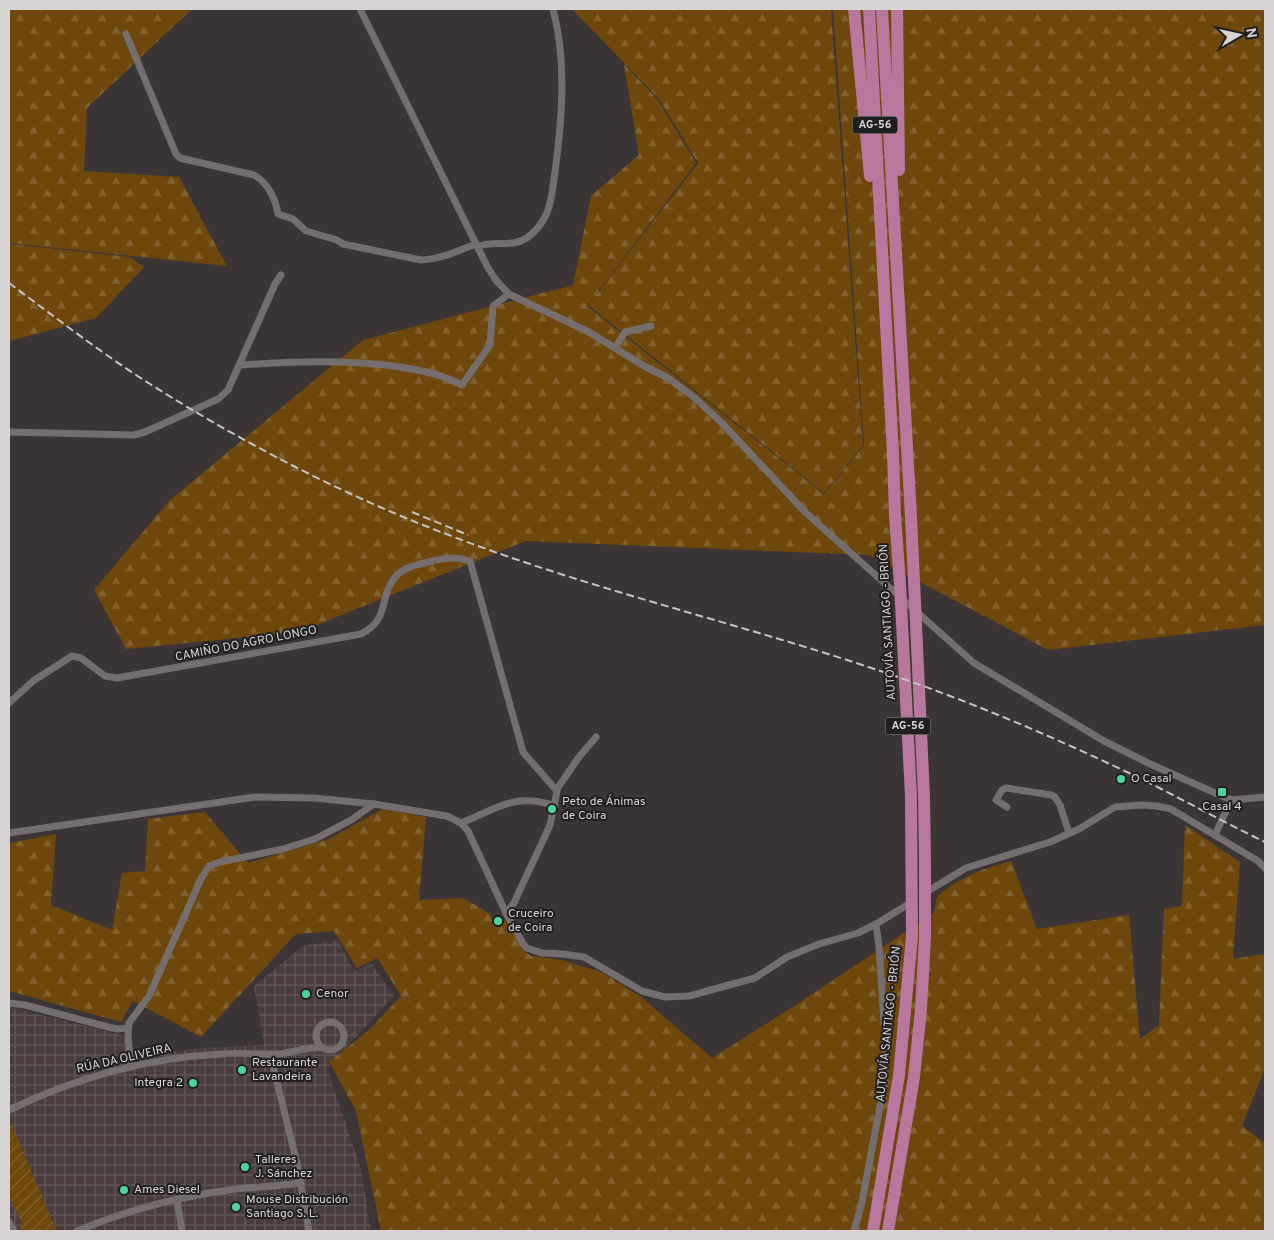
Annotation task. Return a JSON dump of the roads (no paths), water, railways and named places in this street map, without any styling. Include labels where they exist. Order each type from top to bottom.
[{"type":"highway","points":[[854,9],[874,224],[882,242]]},
{"type":"highway","name":"AUTOVÍA SANTIAGO - BRIÓN","points":[[868,9],[910,776],[912,936],[899,1076],[873,1231]]},
{"type":"highway","name":"AG-56","points":[[882,9],[911,517],[924,796],[925,937],[921,1009],[914,1077],[888,1231]]},
{"type":"highway","points":[[894,225],[899,191],[896,9]]},
{"type":"street","points":[[360,9],[476,245],[495,279],[510,294],[589,332],[668,378],[695,398],[726,427],[806,512],[974,662],[1104,741],[1148,764],[1231,800],[1265,797]]},
{"type":"street","points":[[126,34],[176,154],[180,158],[254,175],[264,180],[273,200],[277,204],[278,214],[293,219],[306,230],[337,240],[343,244],[421,260],[432,260],[476,245],[517,243],[527,238],[539,226],[547,213],[556,160],[561,108],[561,65],[553,9]]},
{"type":"street","points":[[9,432],[134,436],[218,399],[228,390],[275,284],[281,275]]},
{"type":"street","points":[[240,365],[272,363],[376,363],[435,374],[462,385],[490,345],[493,306],[510,294]]},
{"type":"street","points":[[615,348],[625,332],[651,326]]},
{"type":"street","name":"CAMIÑO DO AGRO LONGO","points":[[9,703],[33,681],[72,656],[81,658],[105,676],[117,678],[361,634],[378,621],[392,582],[403,570],[412,566],[450,558],[470,561],[523,752],[556,789]]},
{"type":"street","points":[[506,912],[514,903],[550,825],[558,792],[556,789],[596,736]]},
{"type":"street","points":[[1007,808],[996,800],[1002,790],[1006,788],[1050,795],[1059,801],[1069,833]]},
{"type":"street","points":[[9,833],[255,797],[314,798],[374,804],[447,816],[461,823],[468,831],[506,912],[527,948],[534,952],[584,957],[642,991],[655,996],[674,998],[690,996],[755,978],[787,957],[819,944],[858,933],[876,924],[966,868],[1050,842],[1115,807],[1142,805],[1171,809],[1216,833],[1258,861],[1265,868]]},
{"type":"street","points":[[461,823],[500,804],[518,800],[555,806]]},
{"type":"street","points":[[1216,833],[1231,800]]},
{"type":"street","points":[[131,1067],[128,1028],[134,1015],[149,996],[201,879],[210,866],[220,862],[283,849],[315,838],[351,820],[374,804]]},
{"type":"street","points":[[854,1231],[862,1202],[884,1085],[886,1052],[876,924]]},
{"type":"street","points":[[9,1002],[117,1029],[128,1028]]},
{"type":"street","name":"RÚA DA OLIVEIRA","points":[[9,1110],[70,1084],[155,1062],[206,1055],[293,1052],[308,1047],[331,1050],[340,1046],[344,1038],[342,1028],[335,1022],[325,1022],[318,1029],[316,1037],[308,1047]]},
{"type":"street","points":[[316,1037],[322,1048]]},
{"type":"street","points":[[270,1054],[301,1183],[309,1231]]},
{"type":"street","points":[[77,1231],[114,1217],[177,1199],[301,1183]]},
{"type":"street","points":[[177,1199],[182,1231]]},
{"type":"street","points":[[9,1222],[14,1231]]},
{"type":"railway","points":[[9,283],[78,335],[150,384],[256,446],[365,501],[504,555],[631,596],[887,673],[950,696],[1063,742],[1146,781],[1265,842]]},
{"type":"railway","points":[[412,512],[468,535]]},
{"type":"place","name":"O Casal","points":[[1121,779]]},
{"type":"place","name":"Casal 4","points":[[1222,792]]},
{"type":"place","name":"Peto de Ánimas de Coira","points":[[552,809]]},
{"type":"place","name":"Cruceiro de Coira","points":[[498,921]]},
{"type":"place","name":"Cenor","points":[[306,994]]},
{"type":"place","name":"Restaurante Lavandeira","points":[[242,1070]]},
{"type":"place","name":"Integra 2","points":[[193,1083]]},
{"type":"place","name":"Talleres J. Sánchez","points":[[245,1167]]},
{"type":"place","name":"Ames Diesel","points":[[124,1190]]},
{"type":"place","name":"Mouse Distribución Santiago S. L.","points":[[236,1207]]}]
